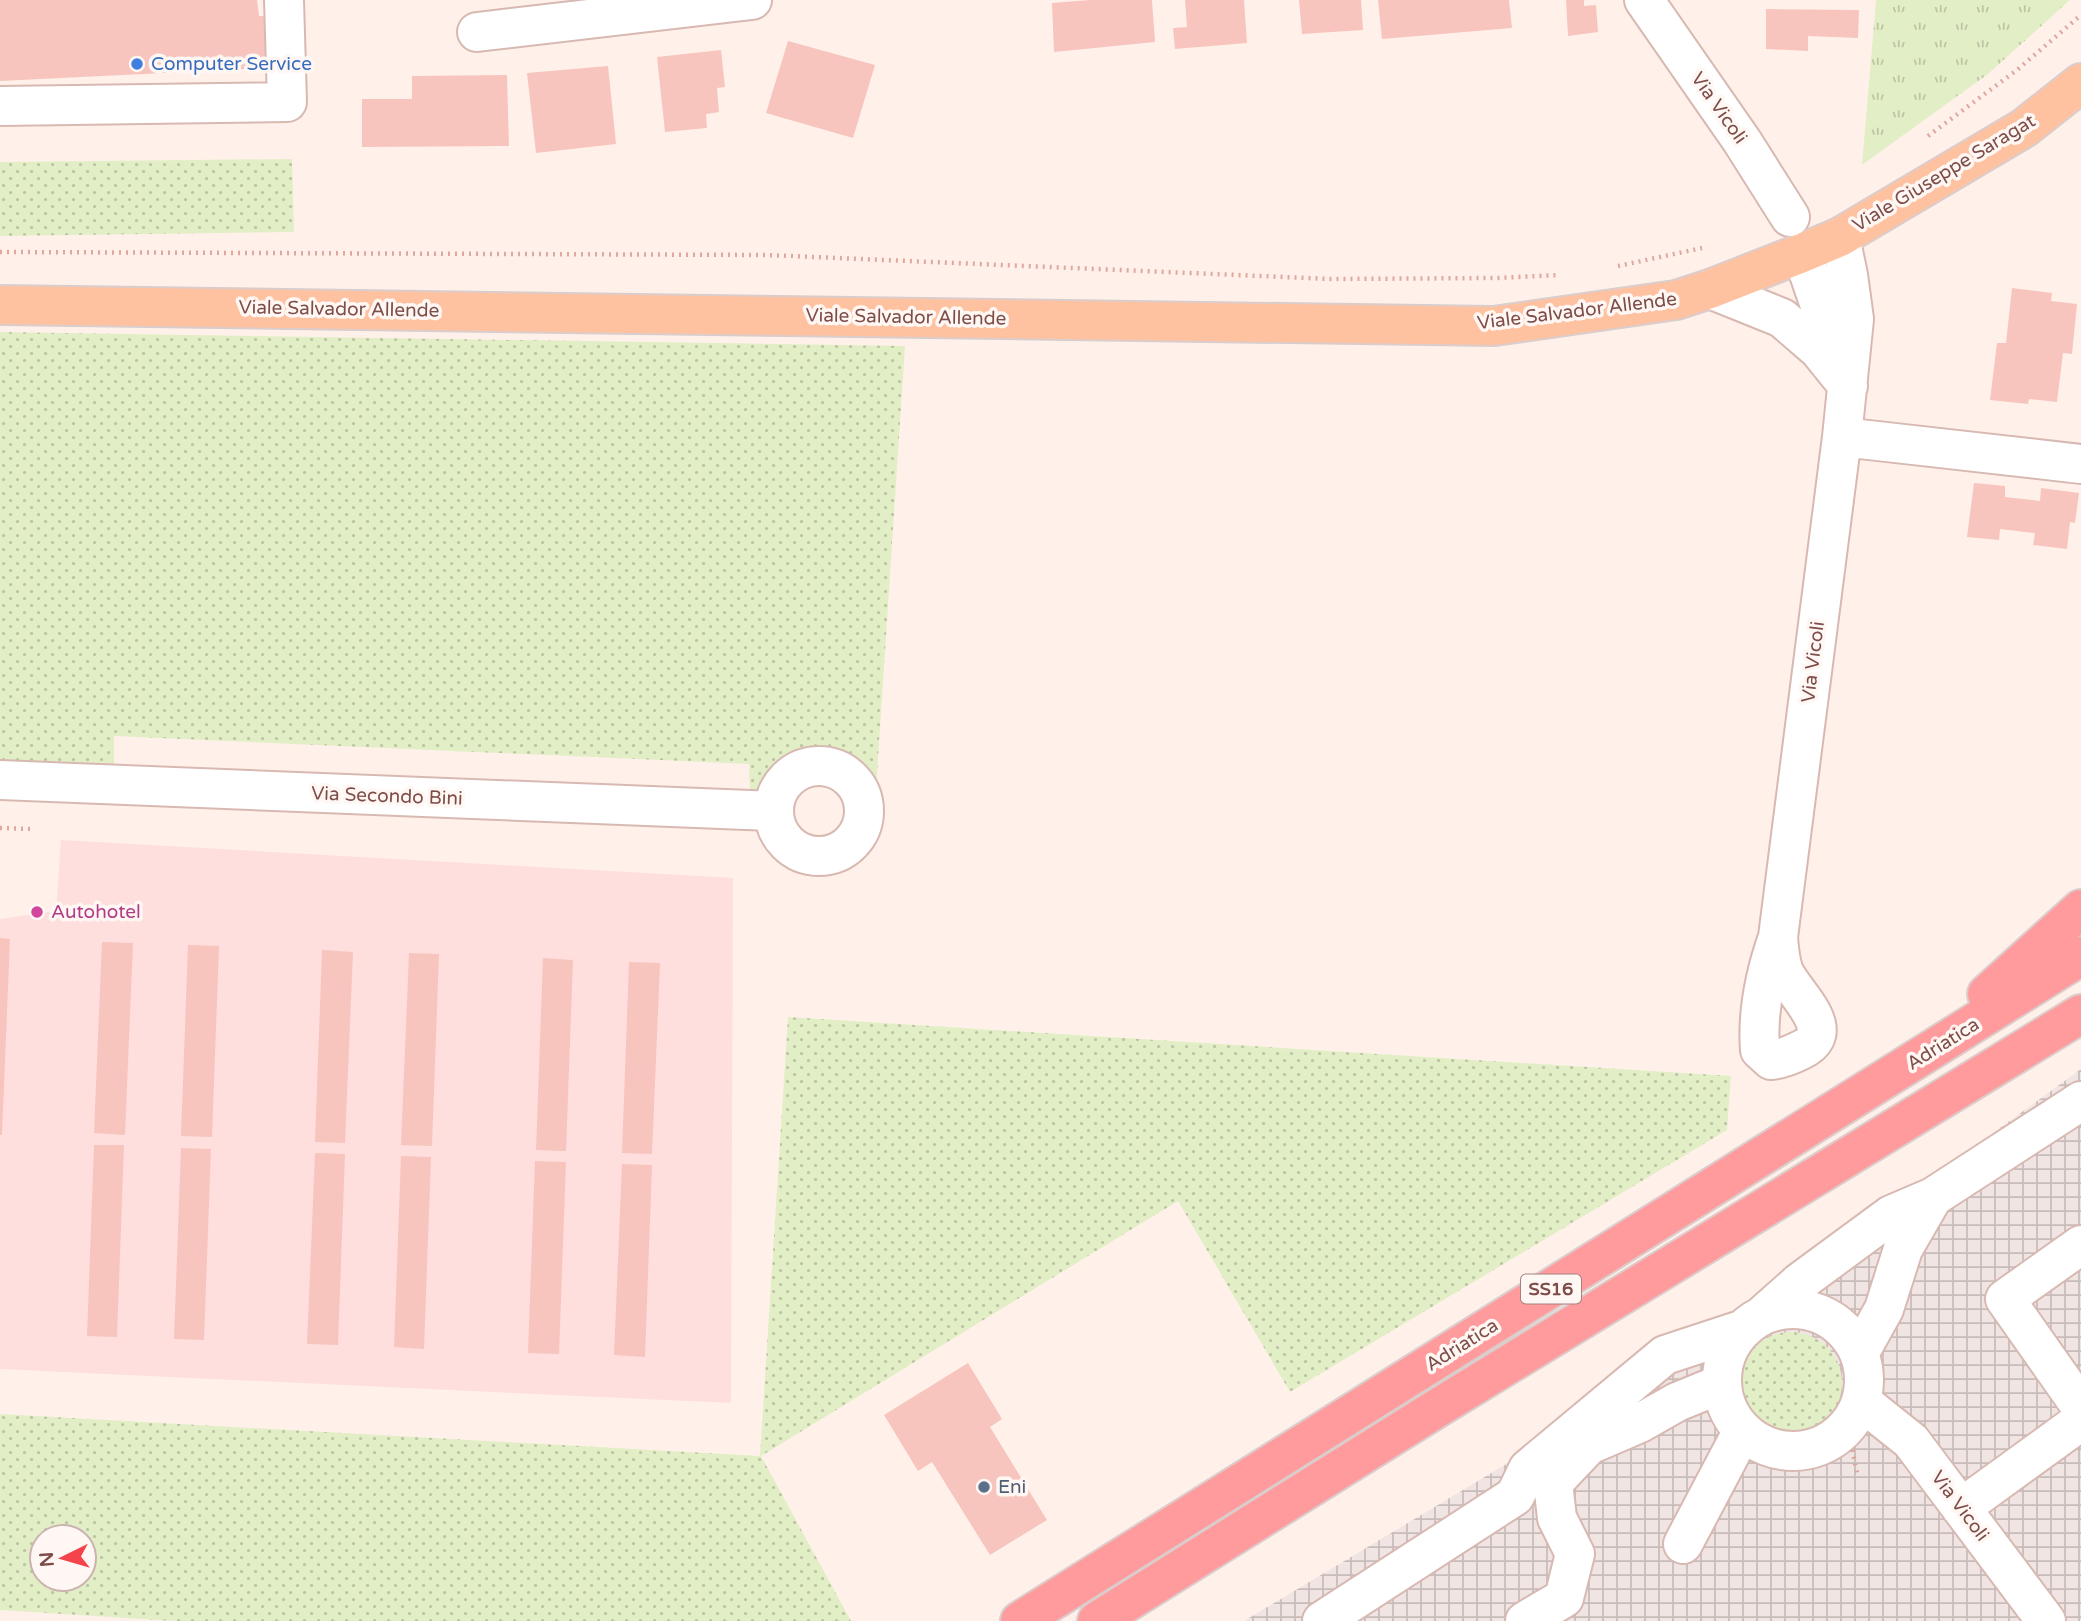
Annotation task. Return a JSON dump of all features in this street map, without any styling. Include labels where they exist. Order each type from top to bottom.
[{"type":"highway","name":"SS16","points":[[1909,1065],[2081,909]]},
{"type":"highway","name":"Adriatica","points":[[1020,1621],[2081,956]]},
{"type":"highway","name":"Adriatica","points":[[1097,1621],[1439,1406],[2081,1014]]},
{"type":"main road","name":"Viale Giuseppe Saragat","points":[[1802,253],[1840,237],[2024,128],[2081,83]]},
{"type":"main road","name":"Viale Salvador Allende","points":[[0,305],[1494,326],[1676,300],[1802,253]]},
{"type":"street","points":[[0,106],[287,102],[284,0]]},
{"type":"street","points":[[477,32],[752,0]]},
{"type":"street","name":"Via Vicoli","points":[[1644,0],[1742,141],[1790,217]]},
{"type":"street","name":"Via Vicoli","points":[[1777,937],[1848,386],[1854,319],[1840,237]]},
{"type":"street","name":"Via Vicoli","points":[[1802,253],[1848,386]]},
{"type":"street","points":[[1710,289],[1782,318],[1819,350],[1848,386]]},
{"type":"street","points":[[1842,437],[2081,464]]},
{"type":"street","name":"Via Secondo Bini","points":[[0,780],[774,811]]},
{"type":"street","points":[[1322,1621],[1516,1496],[1528,1469],[1665,1355],[1752,1322],[1791,1308],[1819,1313],[1844,1328],[1860,1352],[1865,1377],[1855,1415],[1825,1446],[1796,1453],[1767,1448],[1742,1432],[1727,1410],[1721,1384],[1726,1355],[1752,1322],[1800,1282],[1891,1215],[1933,1197],[2081,1101]]},
{"type":"street","points":[[1860,1352],[1884,1309],[1903,1249],[1933,1197]]},
{"type":"street","points":[[2081,1245],[2005,1299],[2081,1407]]},
{"type":"street","points":[[1525,1621],[1564,1598],[1575,1554],[1557,1518],[1553,1483],[1589,1446],[1640,1423],[1677,1402],[1721,1384]]},
{"type":"street","name":"Via Vicoli","points":[[1855,1415],[1911,1441],[2046,1621]]},
{"type":"street","points":[[1961,1508],[2081,1421]]},
{"type":"street","points":[[1683,1544],[1742,1432]]},
{"type":"path","points":[[1921,141],[2017,70],[2081,15]]},
{"type":"path","points":[[1608,268],[1710,246]]},
{"type":"path","points":[[0,252],[766,255],[1331,279],[1497,278],[1567,274]]},
{"type":"path","points":[[0,828],[32,829]]},
{"type":"path","points":[[1855,1415],[1857,1473]]},
{"type":"shaded area","points":[[61,840],[733,878],[731,1403],[0,1369],[0,919],[56,911]]},
{"type":"shaded area","points":[[2081,1069],[2081,1621],[1244,1621],[1687,1356]]},
{"type":"green space","points":[[1876,0],[2070,0],[1988,74],[1862,165]]},
{"type":"green space","points":[[292,159],[294,232],[0,236],[0,162]]},
{"type":"green space","points":[[0,332],[905,346],[876,789],[865,770],[856,763],[846,758],[824,754],[813,754],[791,761],[779,769],[764,789],[750,791],[749,764],[114,736],[114,765],[0,760]]},
{"type":"green space","points":[[788,1017],[1731,1076],[1727,1130],[1290,1392],[1178,1201],[761,1456],[851,1621],[174,1621],[0,1610],[0,1414],[760,1456]]},
{"type":"green space","points":[[1791,1332],[1810,1336],[1827,1347],[1838,1364],[1842,1383],[1838,1402],[1827,1419],[1810,1430],[1791,1434],[1772,1430],[1755,1419],[1744,1402],[1740,1383],[1744,1364],[1755,1347],[1772,1336]]},
{"type":"building","points":[[0,0],[257,0],[259,16],[271,16],[273,63],[266,68],[0,81]]},
{"type":"building","points":[[1152,0],[1155,42],[1054,52],[1052,3]]},
{"type":"building","points":[[1185,0],[1244,0],[1247,43],[1175,49],[1173,28],[1187,27]]},
{"type":"building","points":[[1299,0],[1361,0],[1363,30],[1302,34]]},
{"type":"building","points":[[1378,0],[1509,0],[1512,28],[1382,39]]},
{"type":"building","points":[[1566,0],[1584,0],[1584,6],[1596,5],[1598,32],[1568,36]]},
{"type":"building","points":[[1766,9],[1859,10],[1858,38],[1808,36],[1808,51],[1766,49]]},
{"type":"building","points":[[788,41],[875,65],[853,138],[766,113]]},
{"type":"building","points":[[721,50],[725,87],[717,88],[719,112],[706,114],[707,128],[665,132],[657,57]]},
{"type":"building","points":[[608,66],[616,144],[536,153],[527,73]]},
{"type":"building","points":[[507,75],[509,146],[362,147],[362,99],[412,99],[412,76]]},
{"type":"building","points":[[2012,288],[2052,293],[2051,301],[2077,304],[2072,354],[2063,353],[2057,402],[2029,399],[2028,404],[1990,400],[1997,343],[2006,343]]},
{"type":"building","points":[[1974,483],[2005,486],[2005,497],[2040,501],[2041,488],[2079,493],[2075,523],[2070,522],[2067,549],[2033,545],[2035,533],[2000,529],[1999,540],[1967,537]]},
{"type":"building","points":[[0,938],[10,939],[2,1135],[0,1135]]},
{"type":"building","points":[[102,942],[133,943],[125,1135],[94,1133]]},
{"type":"building","points":[[188,945],[219,946],[212,1137],[181,1136]]},
{"type":"building","points":[[322,950],[353,952],[345,1143],[315,1142]]},
{"type":"building","points":[[409,953],[439,954],[432,1146],[401,1145]]},
{"type":"building","points":[[543,958],[573,960],[566,1151],[536,1150]]},
{"type":"building","points":[[629,962],[660,963],[652,1154],[622,1153]]},
{"type":"building","points":[[94,1145],[124,1145],[117,1337],[87,1336]]},
{"type":"building","points":[[181,1148],[211,1149],[204,1340],[174,1339]]},
{"type":"building","points":[[315,1153],[345,1154],[338,1345],[307,1344]]},
{"type":"building","points":[[401,1156],[431,1157],[424,1349],[394,1347]]},
{"type":"building","points":[[535,1161],[566,1162],[559,1354],[528,1353]]},
{"type":"building","points":[[622,1164],[652,1165],[645,1357],[614,1355]]},
{"type":"building","points":[[968,1363],[1002,1419],[990,1427],[1047,1520],[990,1555],[932,1462],[918,1471],[884,1415]]},
{"type":"place","name":"Computer Service","points":[[137,64]]},
{"type":"place","name":"Autohotel","points":[[37,912]]},
{"type":"place","name":"Eni","points":[[984,1487]]}]
